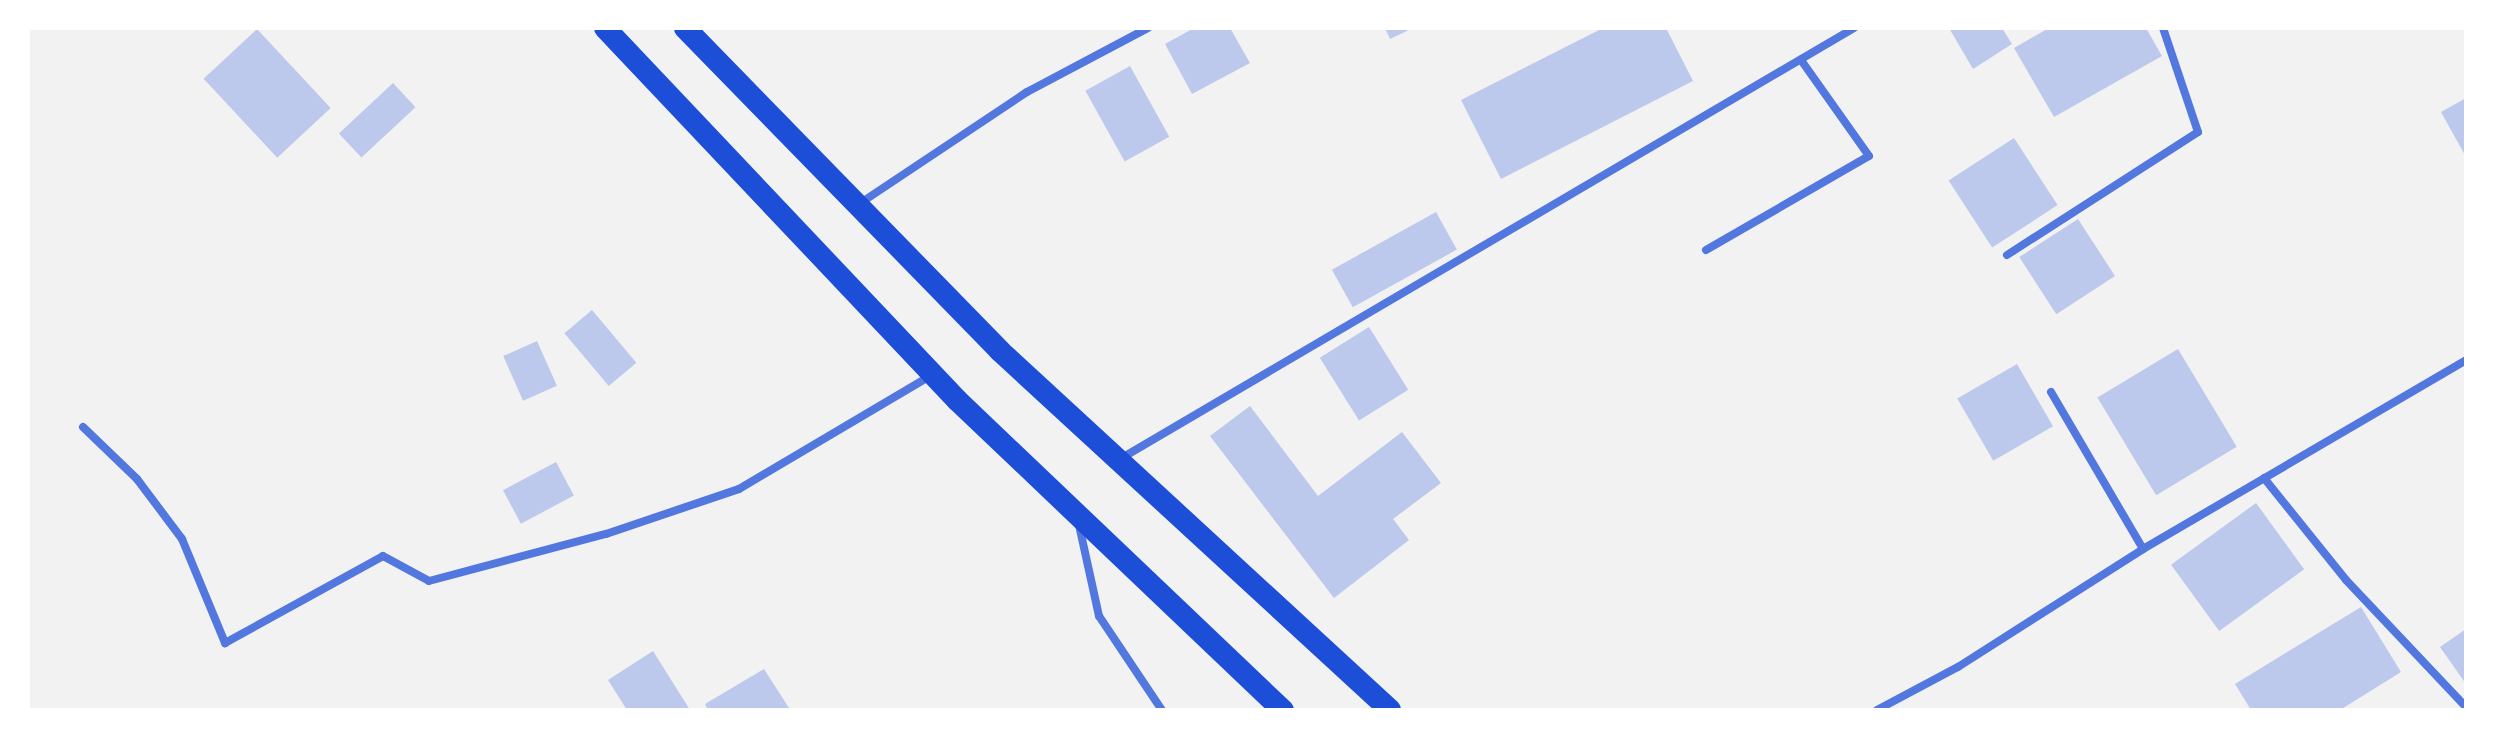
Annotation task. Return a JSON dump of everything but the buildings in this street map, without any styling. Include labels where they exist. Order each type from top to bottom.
[{"type":"highway","points":[[605,28],[933,375],[1283,710]]},
{"type":"highway","points":[[685,28],[855,206],[1116,461],[1390,710]]},
{"type":"street","points":[[855,206],[1027,92],[1148,28]]},
{"type":"street","points":[[1116,461],[1854,28]]},
{"type":"street","points":[[2007,255],[2198,132],[2163,28]]},
{"type":"street","points":[[1706,250],[1869,156],[1801,60]]},
{"type":"street","points":[[1877,710],[1958,667],[2143,549],[2466,360]]},
{"type":"street","points":[[83,427],[137,479],[182,539],[225,643],[383,556],[429,581],[606,534],[739,489],[933,375]]},
{"type":"street","points":[[2051,392],[2143,549]]},
{"type":"street","points":[[2264,478],[2346,580],[2466,707]]},
{"type":"street","points":[[1076,515],[1099,616],[1162,710]]}]
